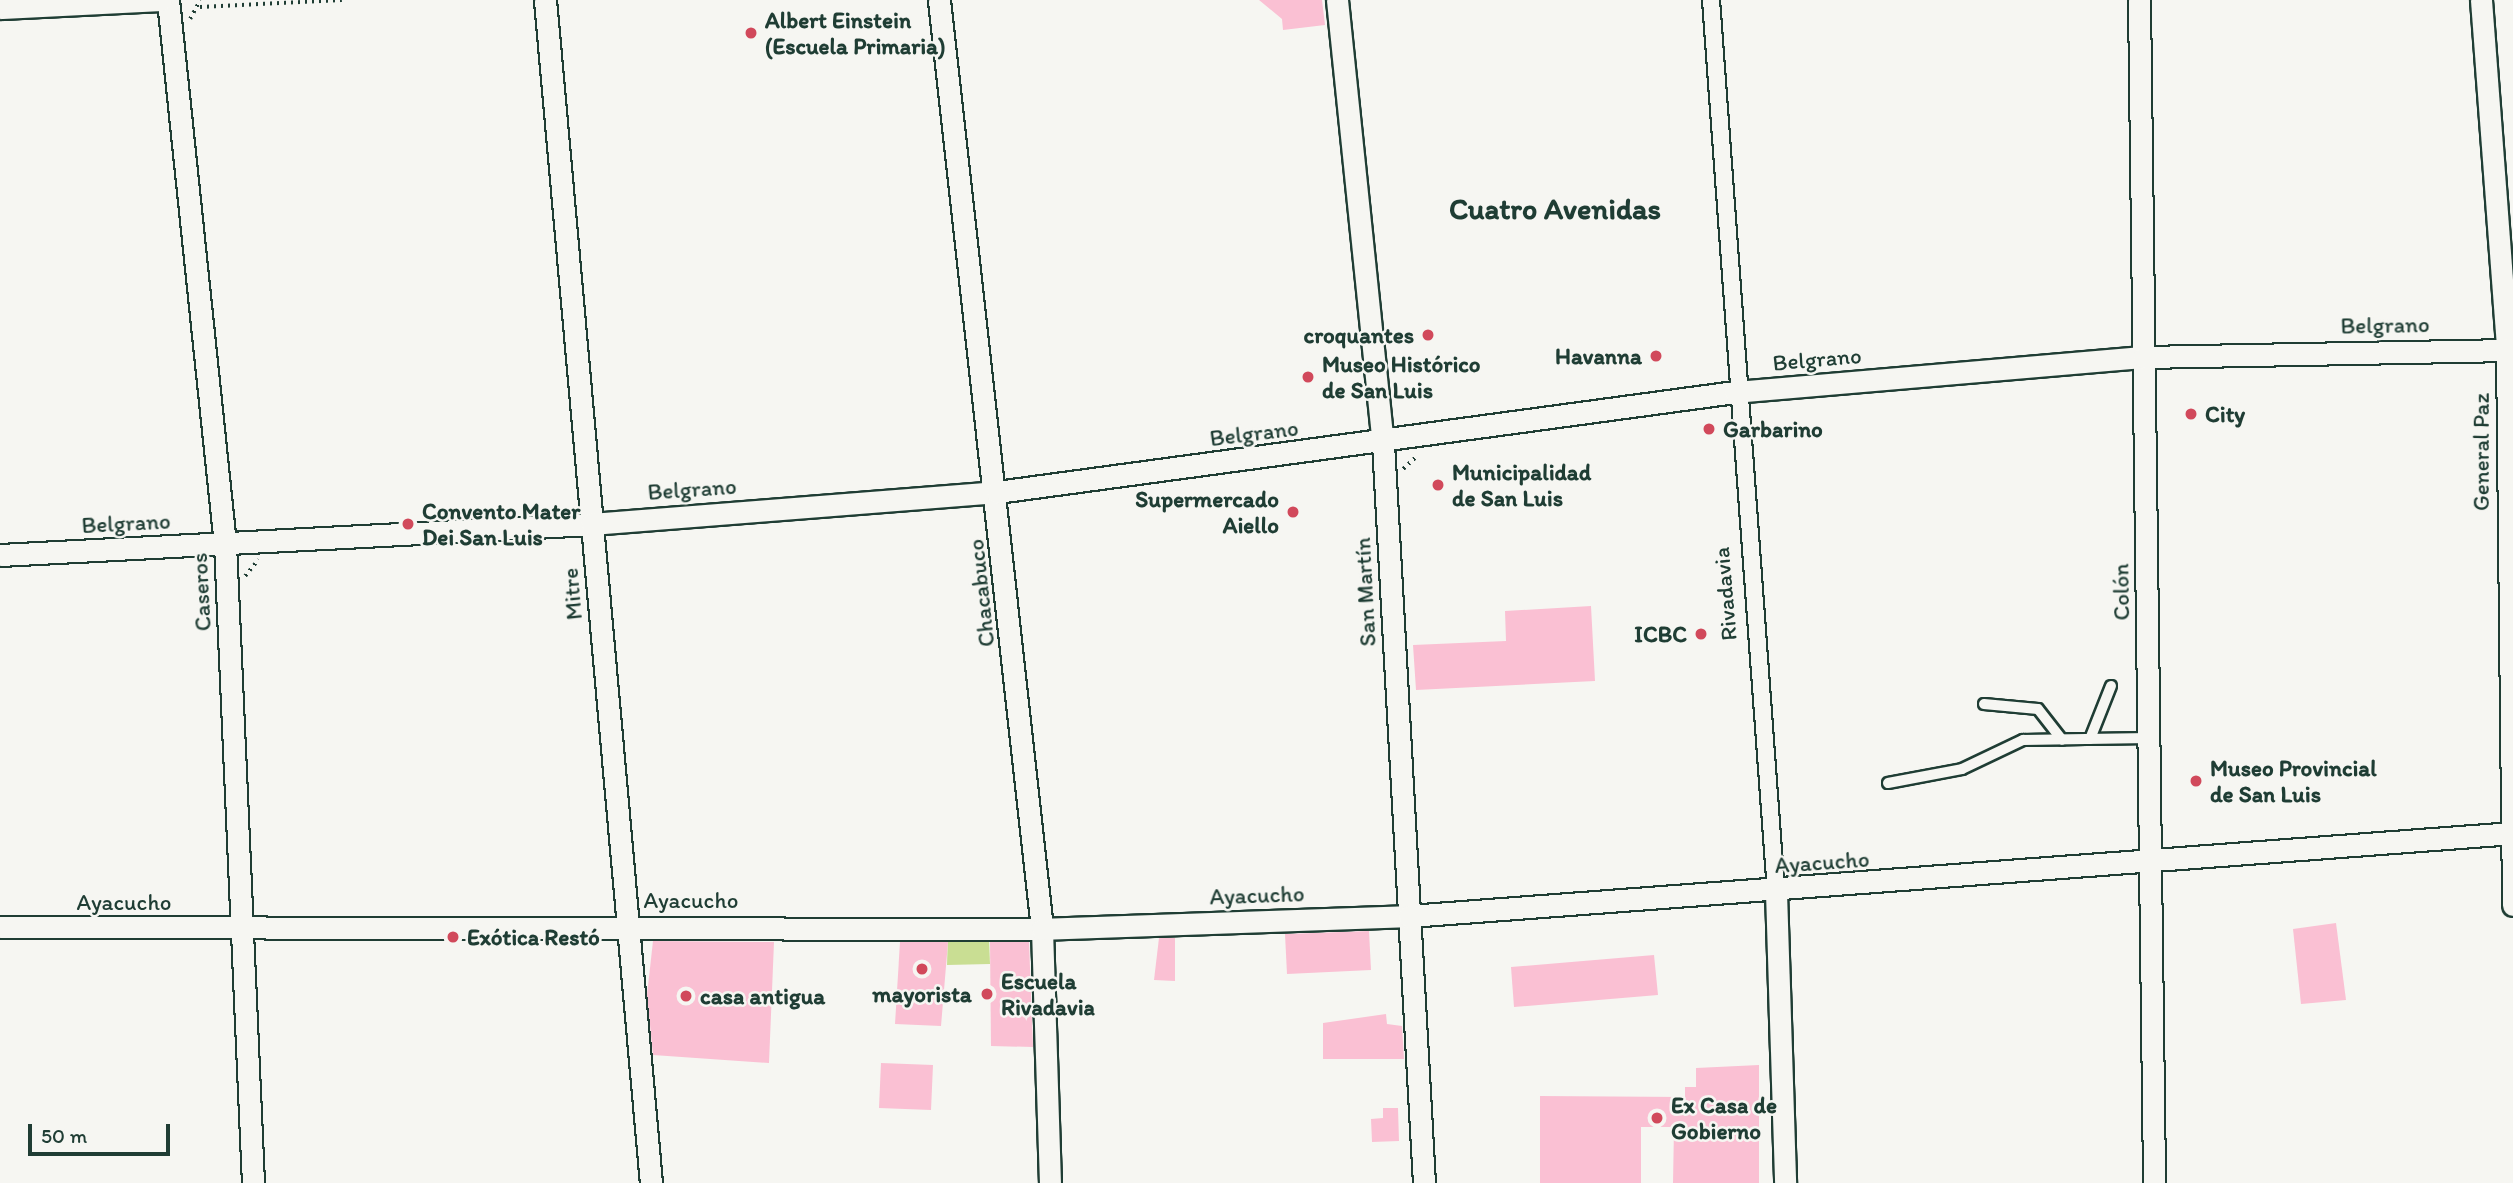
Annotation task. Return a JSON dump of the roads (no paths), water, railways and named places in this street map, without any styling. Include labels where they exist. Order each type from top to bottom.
[{"type":"street","points":[[0,8],[161,0]]},
{"type":"street","name":"Caseros","points":[[168,0],[225,544],[253,1183]]},
{"type":"street","name":"Mitre","points":[[545,0],[652,1183]]},
{"type":"street","name":"Chacabuco","points":[[940,0],[997,492],[1042,929],[1050,1183]]},
{"type":"street","name":"San Martín","points":[[1338,0],[1383,443],[1424,1183]]},
{"type":"street","name":"Rivadavia","points":[[1711,0],[1735,392],[1776,892],[1785,1183]]},
{"type":"street","name":"Colón","points":[[2139,0],[2154,1183]]},
{"type":"street","name":"General Paz","points":[[2481,0],[2510,349],[2513,905]]},
{"type":"street","name":"Belgrano","points":[[0,555],[592,523],[997,492],[1383,443],[1735,392],[2144,357],[2510,349]]},
{"type":"street","name":"Ayacucho","points":[[0,928],[629,926],[1042,929],[1409,916],[2150,864],[2511,833]]},
{"type":"lane","points":[[2090,739],[2111,686]]},
{"type":"lane","points":[[1984,704],[2038,709],[2062,740]]},
{"type":"lane","points":[[1888,783],[1962,769],[2007,743],[2149,738]]},
{"type":"place","name":"Albert Einstein (Escuela Primaria)","points":[[751,33]]},
{"type":"place","name":"croquantes","points":[[1428,335]]},
{"type":"place","name":"Havanna","points":[[1656,356]]},
{"type":"place","name":"Museo Histórico de San Luis","points":[[1308,377]]},
{"type":"place","name":"City","points":[[2191,414]]},
{"type":"place","name":"Garbarino","points":[[1709,429]]},
{"type":"place","name":"Municipalidad de San Luis","points":[[1438,485]]},
{"type":"place","name":"Supermercado Aiello","points":[[1293,512]]},
{"type":"place","name":"Convento Mater Dei San Luis","points":[[408,524]]},
{"type":"place","name":"ICBC","points":[[1701,634]]},
{"type":"place","name":"Museo Provincial de San Luis","points":[[2196,781]]},
{"type":"place","name":"Exótica Restó","points":[[453,937]]},
{"type":"place","name":"mayorista","points":[[922,969]]},
{"type":"place","name":"Escuela Rivadavia","points":[[987,994]]},
{"type":"place","name":"casa antigua","points":[[686,996]]},
{"type":"place","name":"Ex Casa de Gobierno","points":[[1657,1118]]},
{"type":"district","name":"Cuatro Avenidas","points":[[1555,209]]}]
